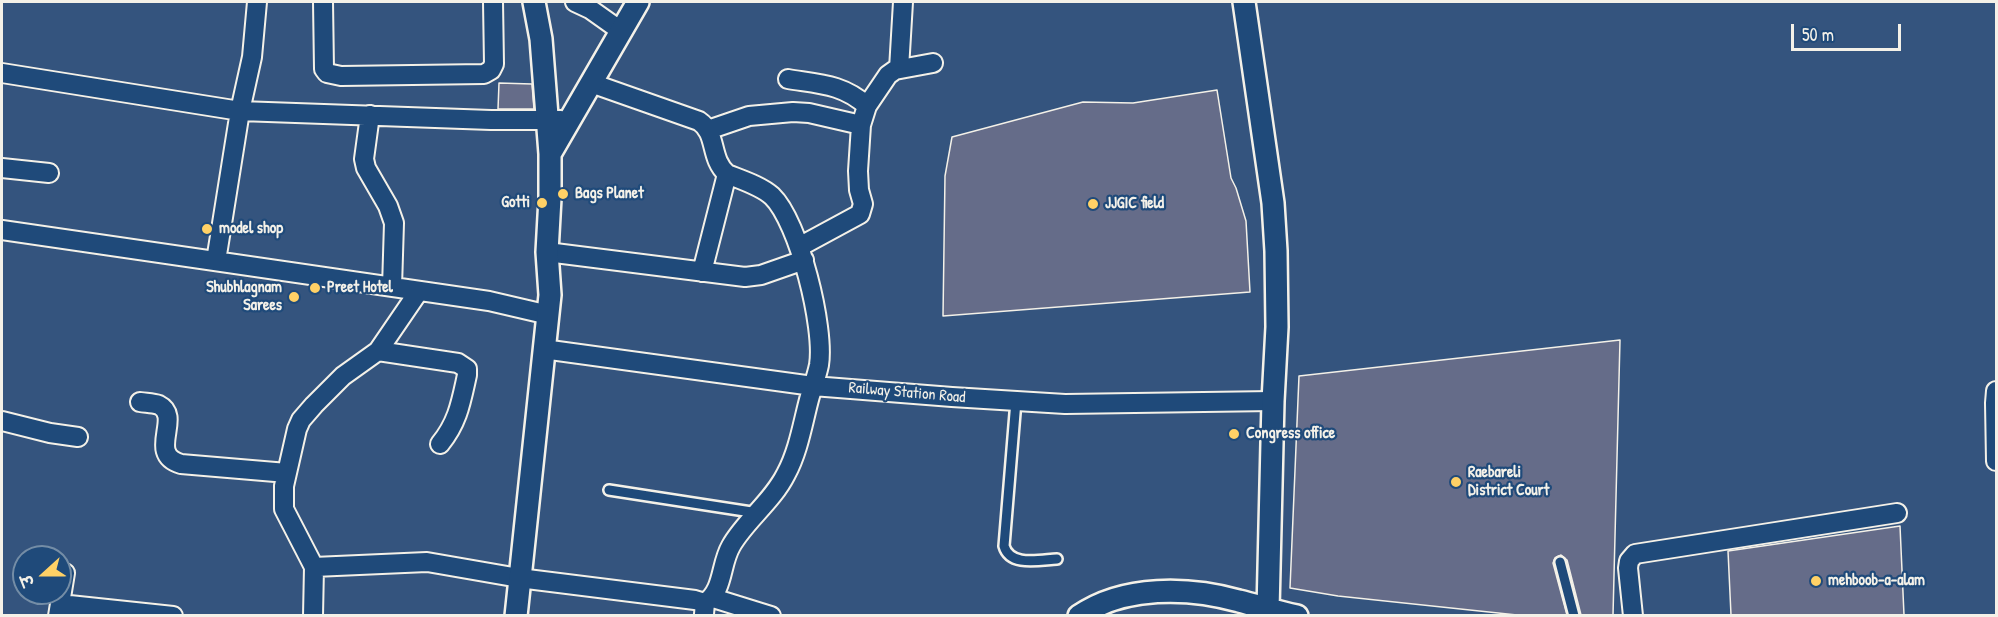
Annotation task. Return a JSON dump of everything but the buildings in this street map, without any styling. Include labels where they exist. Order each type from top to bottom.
[{"type":"street","points":[[216,261],[240,111],[252,57],[257,2]]},
{"type":"street","points":[[323,2],[324,69],[327,73],[341,76],[484,74],[491,70],[494,64],[493,2]]},
{"type":"street","points":[[516,615],[550,295],[547,252],[550,154],[541,39],[534,2]]},
{"type":"street","points":[[575,2],[590,9],[621,31]]},
{"type":"street","points":[[550,154],[638,2]]},
{"type":"street","points":[[899,69],[903,2]]},
{"type":"street","points":[[1244,2],[1273,203],[1277,299],[1268,613]]},
{"type":"street","points":[[547,252],[702,272],[745,276],[761,275],[801,254],[860,214],[862,209],[858,171],[861,125],[867,106],[888,75],[895,70],[933,63]]},
{"type":"street","points":[[2,73],[240,111],[570,120]]},
{"type":"street","points":[[788,79],[841,88],[867,106]]},
{"type":"street","points":[[591,83],[699,121],[708,130],[716,160],[727,174],[771,195],[782,208],[801,254],[816,311],[819,365],[795,453],[787,473],[771,497],[731,546],[720,581],[707,605]]},
{"type":"street","points":[[708,130],[749,116],[793,112],[809,113],[861,125]]},
{"type":"street","points":[[370,115],[364,159],[366,168],[388,206],[394,223],[392,287]]},
{"type":"street","points":[[2,168],[49,173]]},
{"type":"street","points":[[702,272],[727,174]]},
{"type":"street","points":[[2,230],[489,301],[549,315]]},
{"type":"street","points":[[313,615],[314,567],[284,509],[283,495],[297,429],[301,420],[314,405],[343,376],[378,351],[419,291]]},
{"type":"street","name":"Railway Station Road","points":[[543,349],[813,386],[1016,401],[1065,404],[1273,401]]},
{"type":"street","points":[[378,351],[458,363],[466,369],[467,375],[455,422],[440,444]]},
{"type":"street","points":[[1996,391],[1996,461]]},
{"type":"street","points":[[140,402],[157,405],[165,410],[168,417],[166,454],[172,461],[181,464],[287,473]]},
{"type":"street","points":[[2,421],[50,433],[78,437]]},
{"type":"street","points":[[1633,615],[1628,568],[1629,561],[1635,554],[1897,513]]},
{"type":"street","points":[[314,567],[427,562],[519,578],[687,598],[707,605],[771,615]]},
{"type":"street","points":[[1079,615],[1111,599],[1147,593],[1182,592],[1239,601],[1268,613],[1297,615]]},
{"type":"street","points":[[59,610],[173,615]]},
{"type":"lane","points":[[1016,401],[1004,546],[1006,552],[1017,560],[1057,559]]},
{"type":"lane","points":[[609,490],[758,513]]},
{"type":"lane","points":[[1560,562],[1574,615]]},
{"type":"place","name":"Bags Planet","points":[[563,194]]},
{"type":"place","name":"Gotti","points":[[542,203]]},
{"type":"place","name":"JJGIC field","points":[[1093,204]]},
{"type":"place","name":"model shop","points":[[207,229]]},
{"type":"place","name":"Preet Hotel","points":[[315,288]]},
{"type":"place","name":"Shubhlagnam Sarees","points":[[294,297]]},
{"type":"place","name":"Congress office","points":[[1234,434]]},
{"type":"place","name":"Raebareli District Court","points":[[1456,482]]},
{"type":"place","name":"mehboob-a-alam","points":[[1816,581]]}]
